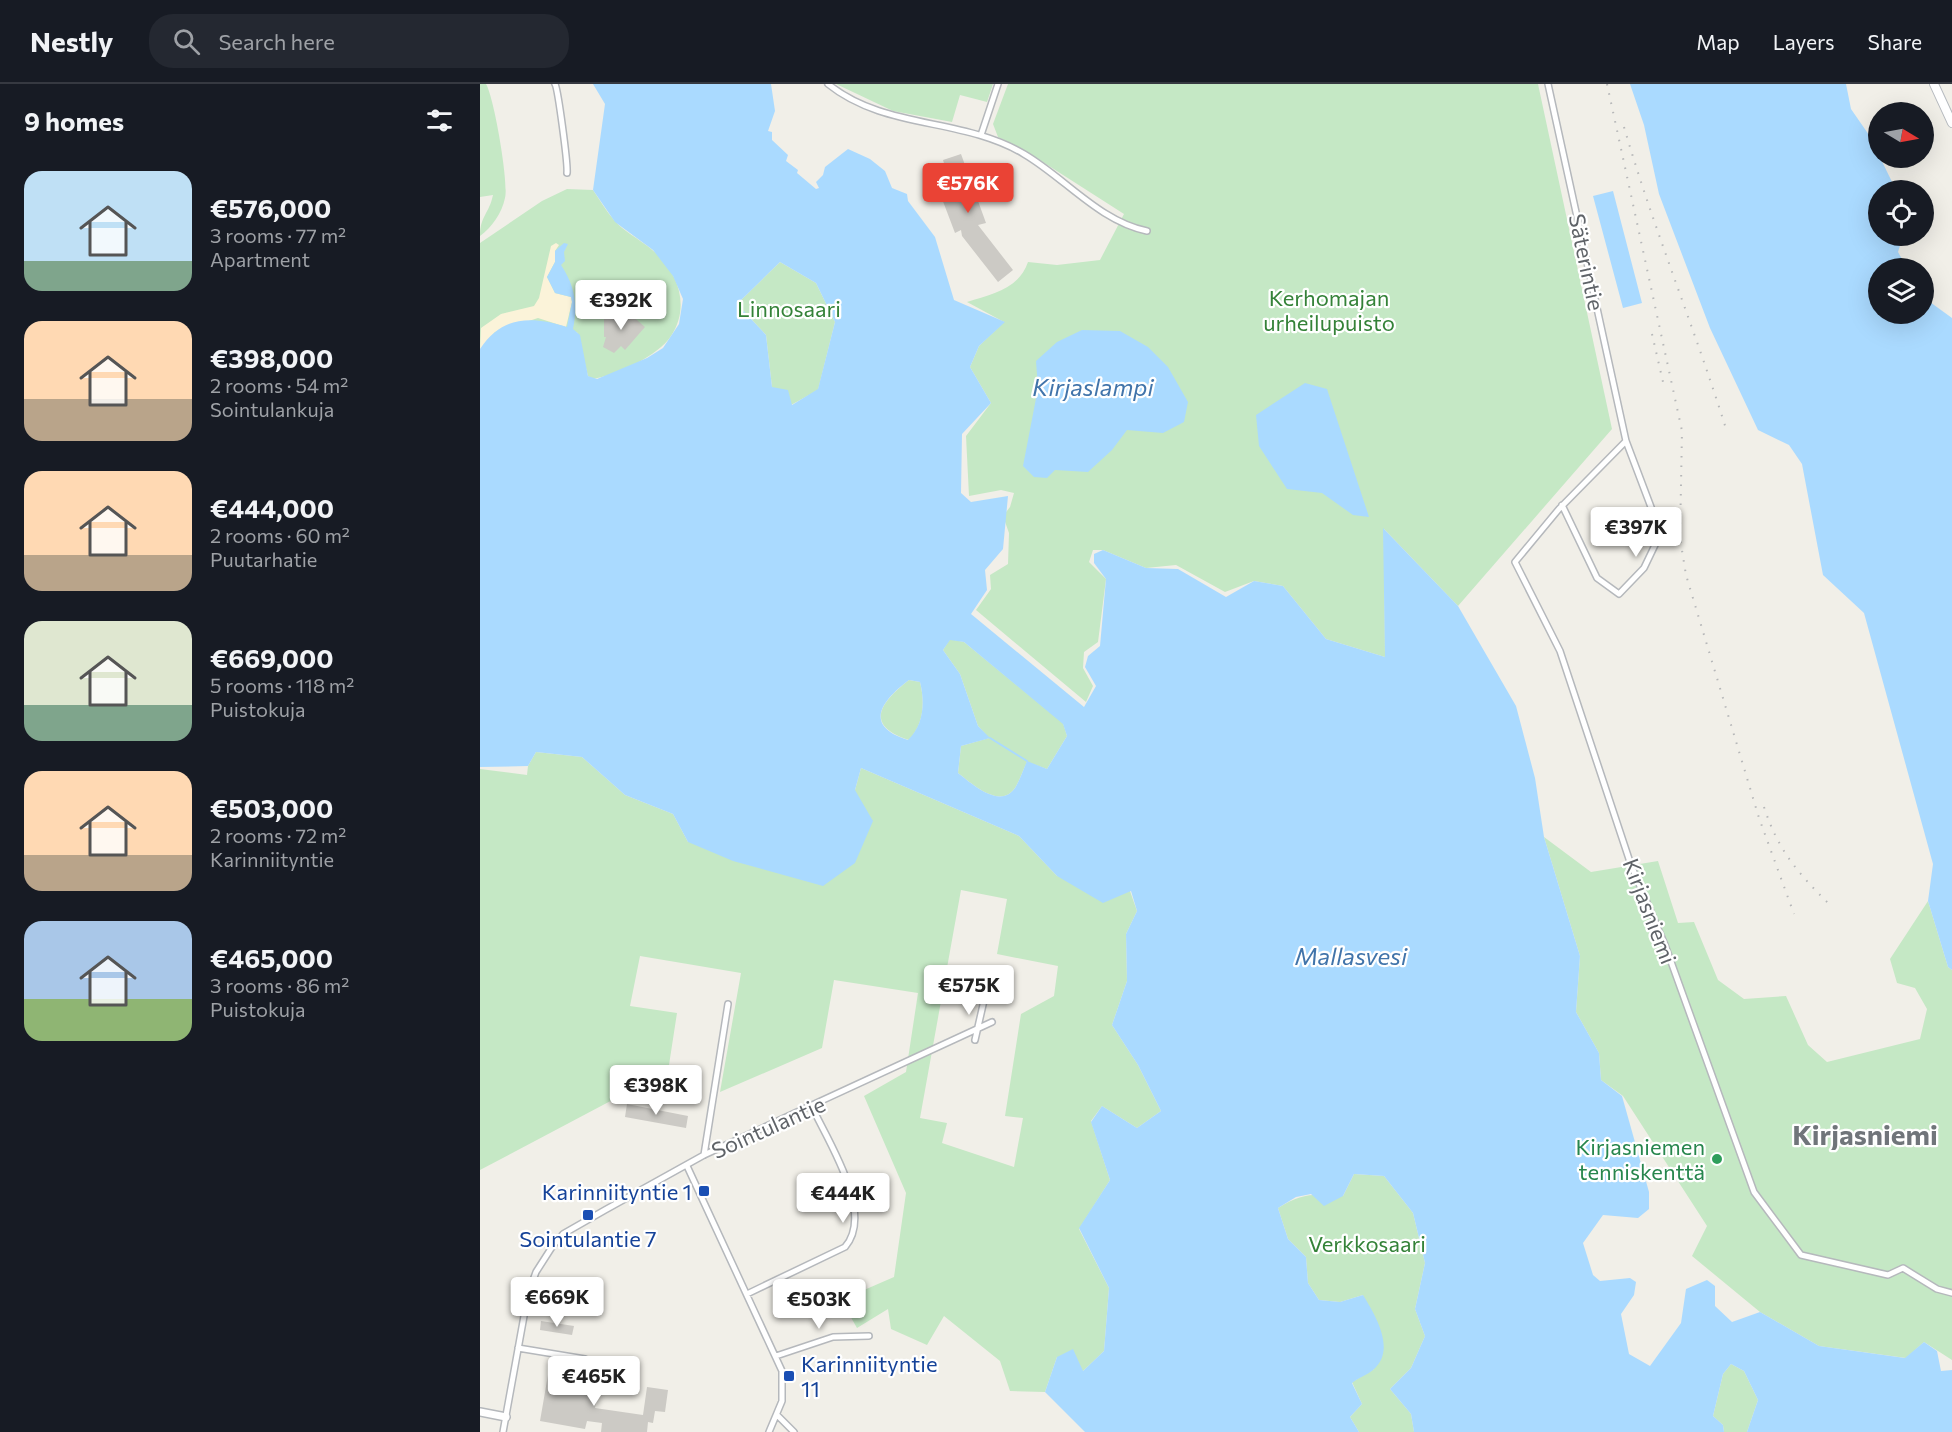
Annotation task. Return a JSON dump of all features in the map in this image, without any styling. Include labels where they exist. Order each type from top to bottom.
[{"type":"main road","points":[[1934,84],[1952,123]]},
{"type":"street","points":[[555,84],[559,91],[558,111],[568,157],[567,173]]},
{"type":"street","points":[[828,84],[856,103],[884,114],[948,126],[981,135],[1023,153],[1095,206],[1121,222],[1147,231]]},
{"type":"street","points":[[981,135],[998,84]]},
{"type":"street","name":"Säterintie","points":[[1548,84],[1626,441],[1654,515],[1655,545],[1644,568],[1619,594],[1597,579],[1562,505]]},
{"type":"street","name":"Kirjasniemi","points":[[1626,441],[1562,505],[1515,562],[1560,651],[1631,865],[1665,945],[1754,1192],[1801,1255],[1888,1275],[1903,1268],[1937,1289],[1952,1293]]},
{"type":"street","points":[[975,1041],[986,996]]},
{"type":"street","points":[[704,1155],[728,1004]]},
{"type":"street","name":"Sointulantie","points":[[503,1432],[528,1294],[536,1272],[563,1234],[704,1155],[992,1022]]},
{"type":"street","points":[[747,1294],[845,1247],[853,1236],[855,1220],[852,1193],[812,1107]]},
{"type":"street","points":[[687,1166],[776,1356],[784,1386],[777,1416],[769,1432]]},
{"type":"street","points":[[776,1356],[833,1337],[869,1336]]},
{"type":"street","points":[[518,1348],[585,1359]]},
{"type":"street","points":[[480,1413],[506,1418]]},
{"type":"street","points":[[777,1416],[794,1432]]},
{"type":"green space","points":[[480,84],[486,84],[493,105],[506,189],[504,204],[499,214],[480,236],[481,224],[493,195],[480,197]]},
{"type":"green space","points":[[836,84],[993,84],[987,102],[960,95],[952,122],[893,111]]},
{"type":"green space","name":"Kerhomajan urheilupuisto","points":[[1008,84],[1538,84],[1612,429],[1458,606],[1384,529],[1385,657],[1326,639],[1283,586],[1254,581],[1225,592],[1176,565],[1146,568],[1103,550],[1093,550],[1089,562],[1106,579],[1098,642],[1084,652],[1083,668],[1093,686],[1086,702],[976,610],[991,589],[990,575],[1008,564],[1009,533],[1003,516],[1010,507],[1014,493],[1001,490],[969,496],[966,436],[991,403],[970,367],[979,346],[1004,322],[967,302],[1004,289],[1018,279],[1028,262],[1057,265],[1100,260],[1124,214],[1024,150],[998,137],[993,124]]},
{"type":"green space","points":[[567,189],[593,190],[618,224],[650,248],[668,267],[681,301],[677,325],[671,336],[657,351],[636,364],[593,379],[588,376],[577,332],[487,340],[480,349],[480,243],[542,201]]},
{"type":"green space","name":"Linnosaari","points":[[780,262],[816,283],[835,322],[818,390],[791,405],[772,387],[766,335],[737,304]]},
{"type":"green space","points":[[950,639],[964,642],[1063,723],[1067,736],[1047,769],[1027,762],[1017,785],[1009,794],[994,796],[978,788],[958,773],[961,746],[989,738],[978,726],[960,674],[943,650]]},
{"type":"green space","points":[[909,680],[920,682],[923,705],[918,727],[909,740],[886,727],[881,720],[881,713],[891,697]]},
{"type":"green space","points":[[536,752],[582,757],[625,795],[673,814],[688,842],[855,790],[861,768],[1019,836],[1057,876],[1130,891],[1137,911],[1126,934],[1127,981],[1112,1025],[1138,1065],[1161,1111],[1137,1128],[1102,1106],[1091,1121],[1110,1180],[1079,1229],[1109,1288],[1104,1351],[1083,1371],[1057,1357],[1045,1392],[1010,1391],[1000,1361],[944,1316],[927,1345],[891,1329],[888,1309],[857,1328],[841,1300],[894,1277],[906,1193],[864,1096],[906,1072],[918,993],[834,980],[822,1048],[720,1092],[741,973],[640,956],[630,1006],[677,1013],[665,1091],[637,1087],[480,1170],[480,769],[527,775],[528,766]],"holes":[[[961,890],[1007,899],[997,954],[1058,966],[1054,996],[1021,1014],[1005,1116],[1023,1118],[1014,1167],[942,1143],[947,1123],[920,1118]]]},
{"type":"green space","points":[[1544,837],[1591,872],[1658,861],[1678,923],[1694,922],[1718,980],[1744,999],[1786,996],[1808,1045],[1827,1062],[1920,1039],[1927,1009],[1915,988],[1897,983],[1890,959],[1928,901],[1948,967],[1952,970],[1952,1360],[1924,1342],[1906,1358],[1819,1346],[1760,1312],[1692,1256],[1707,1226],[1623,1096],[1601,1080],[1599,1053],[1576,1012],[1580,956]]},
{"type":"green space","name":"Verkkosaari","points":[[1354,1174],[1384,1176],[1413,1213],[1425,1263],[1415,1309],[1425,1336],[1411,1368],[1390,1389],[1411,1414],[1414,1432],[1359,1432],[1350,1417],[1362,1404],[1352,1382],[1374,1369],[1363,1295],[1340,1302],[1319,1300],[1308,1283],[1306,1257],[1288,1239],[1278,1208],[1309,1195],[1343,1196]]},
{"type":"green space","points":[[1731,1364],[1744,1371],[1758,1400],[1747,1432],[1724,1432],[1723,1425],[1713,1416],[1723,1374]]},
{"type":"sand","points":[[556,243],[559,245],[555,251],[555,262],[547,277],[555,293],[571,297],[572,302],[566,327],[538,318],[495,332],[480,349],[481,328],[501,314],[534,306],[539,298],[551,246]]},
{"type":"water","name":"Mallasvesi","points":[[593,84],[771,84],[775,111],[768,131],[772,132],[772,140],[788,155],[786,161],[816,189],[819,188],[816,182],[823,175],[825,167],[848,149],[870,159],[885,171],[892,188],[907,194],[908,201],[935,237],[954,300],[1005,322],[979,346],[970,367],[991,403],[962,434],[961,493],[971,502],[1008,496],[1003,549],[985,570],[987,590],[971,614],[1084,707],[1096,686],[1085,667],[1088,656],[1100,646],[1106,579],[1094,563],[1094,554],[1103,550],[1146,568],[1178,569],[1226,597],[1254,581],[1283,586],[1326,639],[1385,657],[1383,528],[1458,606],[1516,706],[1535,778],[1544,837],[1580,956],[1576,1012],[1599,1053],[1601,1080],[1622,1096],[1649,1192],[1649,1209],[1638,1218],[1603,1215],[1583,1243],[1593,1275],[1600,1281],[1630,1278],[1636,1282],[1634,1295],[1621,1314],[1629,1354],[1650,1366],[1681,1323],[1686,1289],[1707,1280],[1715,1286],[1715,1306],[1732,1322],[1760,1312],[1819,1346],[1905,1358],[1924,1342],[1937,1351],[1941,1371],[1952,1370],[1952,1432],[1747,1432],[1758,1400],[1744,1371],[1731,1364],[1723,1374],[1713,1416],[1723,1425],[1724,1432],[1414,1432],[1411,1414],[1390,1389],[1411,1368],[1425,1336],[1415,1309],[1425,1263],[1413,1213],[1384,1176],[1354,1174],[1343,1196],[1324,1206],[1311,1194],[1296,1197],[1278,1208],[1288,1239],[1306,1257],[1308,1283],[1319,1300],[1340,1302],[1363,1295],[1378,1322],[1384,1343],[1380,1362],[1373,1370],[1352,1383],[1362,1404],[1350,1417],[1359,1432],[1085,1432],[1045,1392],[1057,1357],[1073,1349],[1083,1371],[1104,1351],[1109,1288],[1079,1228],[1110,1180],[1091,1122],[1102,1106],[1137,1128],[1161,1111],[1138,1065],[1112,1025],[1127,981],[1126,934],[1137,911],[1131,891],[1103,903],[1057,876],[1019,836],[861,768],[855,790],[873,821],[855,863],[823,886],[733,861],[688,842],[673,814],[625,795],[582,757],[536,752],[528,766],[480,767],[480,349],[498,330],[519,321],[542,321],[567,327],[571,297],[555,293],[547,277],[555,262],[555,251],[564,243],[568,244],[564,252],[565,261],[561,265],[574,296],[573,329],[580,335],[588,376],[597,379],[647,358],[663,348],[679,324],[683,299],[673,276],[653,250],[615,222],[593,190],[605,104]],"holes":[[[780,262],[816,283],[835,322],[818,389],[792,405],[788,390],[772,387],[766,335],[737,304]],[[950,640],[964,642],[1063,724],[1067,736],[1047,769],[1027,761],[1017,785],[1009,794],[994,796],[978,788],[958,773],[961,746],[990,738],[978,726],[960,674],[943,650]],[[909,680],[920,682],[922,690],[922,713],[917,727],[908,740],[885,728],[881,720],[881,713],[885,705]]]},
{"type":"water","points":[[1630,84],[1846,84],[1851,109],[1868,134],[1868,168],[1885,168],[1891,180],[1868,180],[1868,246],[1900,246],[1898,252],[1901,258],[1868,258],[1868,324],[1934,324],[1934,305],[1952,318],[1952,970],[1948,967],[1928,901],[1933,864],[1864,613],[1823,575],[1802,464],[1789,445],[1758,430],[1710,328],[1659,194],[1644,125]]},
{"type":"water","points":[[1613,191],[1642,303],[1623,308],[1593,196]]},
{"type":"water","name":"Kirjaslampi","points":[[1082,330],[1120,331],[1148,347],[1168,367],[1188,402],[1184,422],[1163,433],[1127,430],[1112,450],[1088,472],[1055,470],[1047,478],[1034,477],[1023,466],[1038,388],[1036,361],[1057,342]]},
{"type":"water","points":[[1305,383],[1327,389],[1369,517],[1353,515],[1322,493],[1287,489],[1259,446],[1256,415]]},
{"type":"building","points":[[961,154],[986,223],[978,225],[1013,270],[998,282],[962,236],[961,230],[955,233],[933,175],[946,170],[943,160]]},
{"type":"building","points":[[613,311],[630,314],[645,327],[625,350],[621,346],[614,353],[603,347],[606,337],[604,337],[604,318]]},
{"type":"building","points":[[627,1104],[688,1116],[686,1128],[625,1117]]},
{"type":"building","points":[[541,1321],[574,1326],[572,1335],[540,1330]]},
{"type":"building","points":[[549,1369],[563,1371],[562,1379],[599,1385],[595,1408],[643,1415],[647,1387],[668,1390],[665,1412],[655,1411],[653,1423],[648,1422],[647,1432],[601,1432],[602,1423],[587,1421],[585,1429],[540,1421]]},
{"type":"waterway","points":[[990,738],[1027,761]]},
{"type":"railway","points":[[1607,84],[1682,431],[1680,538],[1686,575],[1759,818],[1794,914]]},
{"type":"railway","points":[[1624,127],[1648,204],[1727,432]]},
{"type":"railway","points":[[1652,334],[1663,382]]},
{"type":"railway","points":[[1764,807],[1782,848],[1807,881],[1828,903]]},
{"type":"place","name":"Kirjasniemen tenniskenttä","points":[[1717,1159]]},
{"type":"place","name":"Karinniityntie 1","points":[[704,1191]]},
{"type":"place","name":"Sointulantie 7","points":[[588,1215]]},
{"type":"place","name":"Karinniityntie 11","points":[[789,1376]]},
{"type":"district","name":"Kirjasniemi","points":[[1865,1134]]}]
